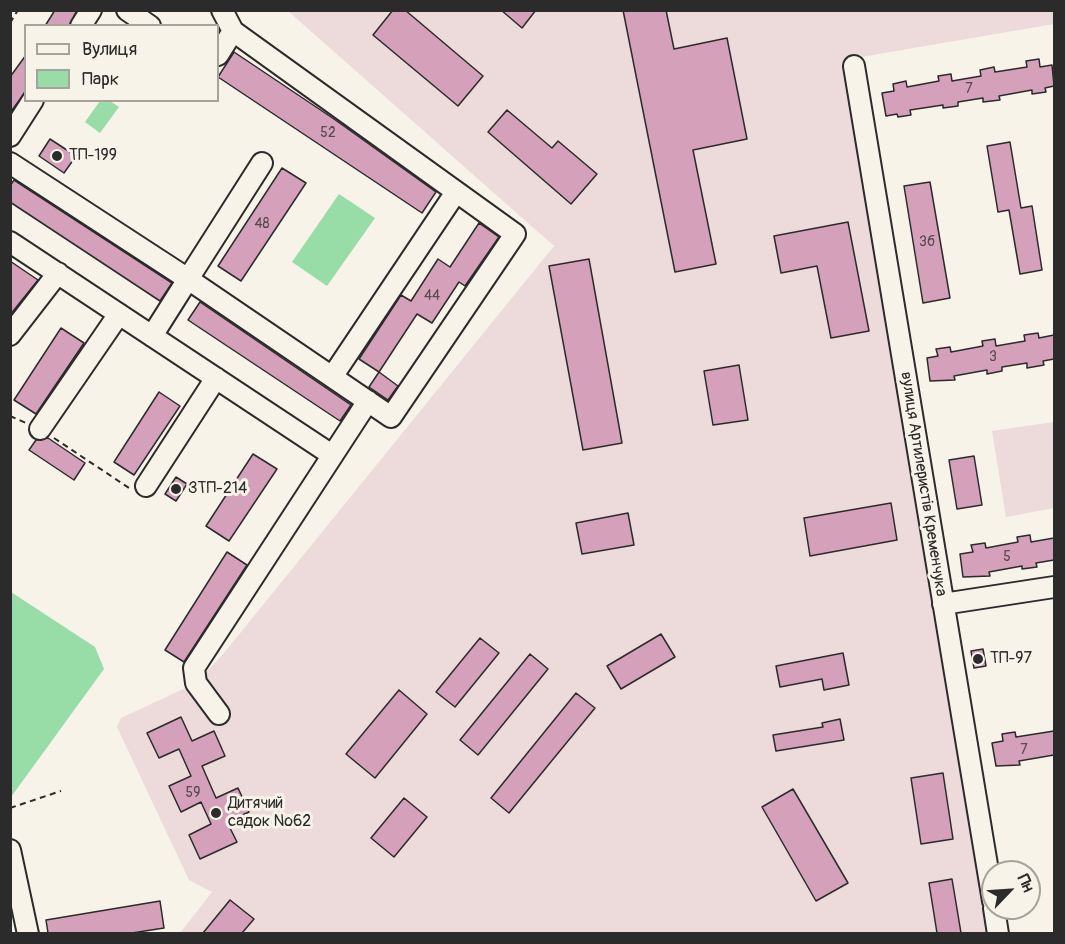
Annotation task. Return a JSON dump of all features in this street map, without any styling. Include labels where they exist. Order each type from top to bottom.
[{"type":"street","points":[[82,24],[91,10]]},
{"type":"street","points":[[127,10],[147,24]]},
{"type":"street","points":[[10,164],[188,279],[391,417],[515,234],[233,31],[222,10]]},
{"type":"street","points":[[219,53],[233,31]]},
{"type":"street","name":"вулиця Артилеристів Кременчука","points":[[854,66],[986,860]]},
{"type":"street","points":[[10,136],[32,102]]},
{"type":"street","points":[[152,336],[262,163]]},
{"type":"street","points":[[332,377],[456,192]]},
{"type":"street","points":[[10,242],[332,455]]},
{"type":"street","points":[[10,336],[58,273]]},
{"type":"street","points":[[40,429],[119,314]]},
{"type":"street","points":[[140,489],[216,378]]},
{"type":"street","points":[[219,714],[196,683],[194,668],[368,401]]},
{"type":"street","points":[[943,604],[1054,587]]},
{"type":"street","points":[[10,850],[28,933]]},
{"type":"path","points":[[10,23],[18,10]]},
{"type":"path","points":[[40,429],[140,489]]},
{"type":"path","points":[[10,808],[61,791]]},
{"type":"shaded area","points":[[288,11],[1054,11],[1054,24],[861,57],[982,860],[981,920],[991,920],[993,933],[180,933],[212,892],[189,880],[117,727],[121,718],[196,683],[224,653],[554,246]]},
{"type":"shaded area","points":[[1054,422],[1054,508],[1006,517],[992,431]]},
{"type":"green space","points":[[99,102],[112,102],[119,107],[100,133],[85,122]]},
{"type":"green space","points":[[339,194],[375,218],[327,286],[292,262]]},
{"type":"green space","points":[[11,592],[95,647],[104,669],[11,797]]},
{"type":"building","points":[[55,10],[77,10],[70,24],[46,24]]},
{"type":"building","points":[[393,10],[405,10],[483,76],[458,106],[373,35]]},
{"type":"building","points":[[501,10],[536,10],[522,28]]},
{"type":"building","points":[[623,10],[666,10],[674,49],[727,38],[747,139],[693,150],[716,264],[675,272]]},
{"type":"building","points":[[234,52],[334,119],[436,192],[422,213],[219,78]]},
{"type":"building","points":[[24,58],[24,94],[10,113],[10,77]]},
{"type":"building","points":[[1039,59],[1040,67],[1052,65],[1054,86],[1045,88],[1046,92],[1032,94],[1032,90],[999,96],[1000,100],[983,102],[983,98],[958,102],[958,106],[943,108],[943,105],[910,110],[911,115],[886,116],[882,93],[894,91],[893,84],[906,81],[907,87],[939,81],[938,76],[951,74],[952,81],[981,76],[980,70],[994,67],[995,72],[1027,67],[1026,61]]},
{"type":"building","points":[[507,110],[552,148],[558,141],[597,174],[571,204],[488,132]]},
{"type":"building","name":"ТП-199","points":[[50,139],[76,156],[64,173],[39,156]]},
{"type":"building","points":[[1010,142],[1021,208],[1032,206],[1042,270],[1020,274],[1009,210],[998,212],[987,146]]},
{"type":"building","points":[[282,168],[306,183],[241,281],[218,266]]},
{"type":"building","points":[[14,180],[172,283],[160,301],[10,202],[10,186]]},
{"type":"building","points":[[930,182],[950,298],[923,303],[904,186]]},
{"type":"building","points":[[848,222],[869,331],[831,338],[817,266],[781,273],[774,236]]},
{"type":"building","points":[[479,223],[499,237],[465,286],[459,282],[432,323],[417,314],[379,372],[359,359],[401,295],[411,301],[438,259],[450,267]]},
{"type":"building","points":[[589,259],[622,443],[583,450],[549,266]]},
{"type":"building","points":[[10,261],[38,280],[10,315]]},
{"type":"building","points":[[200,302],[351,405],[340,421],[188,320]]},
{"type":"building","points":[[61,328],[84,343],[36,414],[14,400]]},
{"type":"building","points":[[1038,333],[1039,338],[1054,335],[1054,359],[1043,361],[1044,365],[1027,368],[1027,363],[1002,367],[1002,371],[987,374],[987,370],[954,376],[955,380],[930,381],[927,358],[938,356],[936,349],[950,347],[951,352],[983,346],[982,341],[995,339],[996,346],[1025,341],[1024,335]]},
{"type":"building","points":[[739,365],[748,420],[713,425],[704,371]]},
{"type":"building","points":[[379,372],[398,386],[388,400],[369,387]]},
{"type":"building","points":[[159,392],[180,406],[134,475],[114,462]]},
{"type":"building","points":[[48,438],[85,463],[74,480],[29,450],[36,440]]},
{"type":"building","points":[[253,454],[277,469],[229,541],[206,526]]},
{"type":"building","points":[[974,456],[982,505],[957,509],[949,460]]},
{"type":"building","name":"ЗТП-214","points":[[176,477],[187,484],[176,501],[165,494]]},
{"type":"building","points":[[891,503],[897,540],[810,556],[804,518]]},
{"type":"building","points":[[628,513],[634,545],[582,554],[576,523]]},
{"type":"building","points":[[1030,535],[1031,542],[1054,538],[1054,560],[1036,563],[1037,567],[1022,569],[1022,566],[989,572],[990,576],[963,577],[960,554],[973,552],[971,545],[985,543],[986,548],[1018,542],[1017,537]]},
{"type":"building","points":[[227,552],[247,565],[184,662],[165,650]]},
{"type":"building","points":[[661,634],[675,657],[621,689],[607,666]]},
{"type":"building","points":[[480,638],[499,653],[455,707],[436,692]]},
{"type":"building","name":"ТП-97","points":[[983,649],[986,666],[974,668],[971,651]]},
{"type":"building","points":[[843,653],[849,685],[824,690],[822,679],[780,687],[776,666]]},
{"type":"building","points":[[530,654],[548,669],[478,755],[460,740]]},
{"type":"building","points":[[399,690],[427,714],[375,778],[346,754]]},
{"type":"building","points":[[576,693],[595,708],[509,813],[491,798]]},
{"type":"building","points":[[181,717],[192,741],[214,731],[225,756],[202,766],[216,798],[238,788],[249,812],[227,822],[237,842],[200,859],[189,835],[211,824],[201,802],[181,812],[169,786],[191,776],[179,749],[159,758],[147,733]]},
{"type":"building","points":[[840,719],[844,740],[776,751],[773,735],[823,727],[822,723]]},
{"type":"building","points":[[1054,731],[1054,755],[1019,761],[1020,765],[996,766],[992,743],[1003,741],[1002,734],[1015,732],[1016,737]]},
{"type":"building","points":[[943,773],[953,839],[921,844],[911,778]]},
{"type":"building","points":[[793,789],[848,883],[816,901],[762,807]]},
{"type":"building","points":[[404,798],[427,817],[394,857],[371,838]]},
{"type":"building","points":[[952,879],[961,933],[937,933],[929,883]]},
{"type":"building","points":[[230,900],[254,919],[242,933],[203,933]]},
{"type":"building","points":[[160,901],[164,928],[132,933],[48,933],[46,920]]},
{"type":"place","name":"ТП-199","points":[[57,156]]},
{"type":"place","name":"ЗТП-214","points":[[176,489]]},
{"type":"place","name":"ТП-97","points":[[978,659]]},
{"type":"place","name":"Дитячий садок №62","points":[[216,813]]}]
